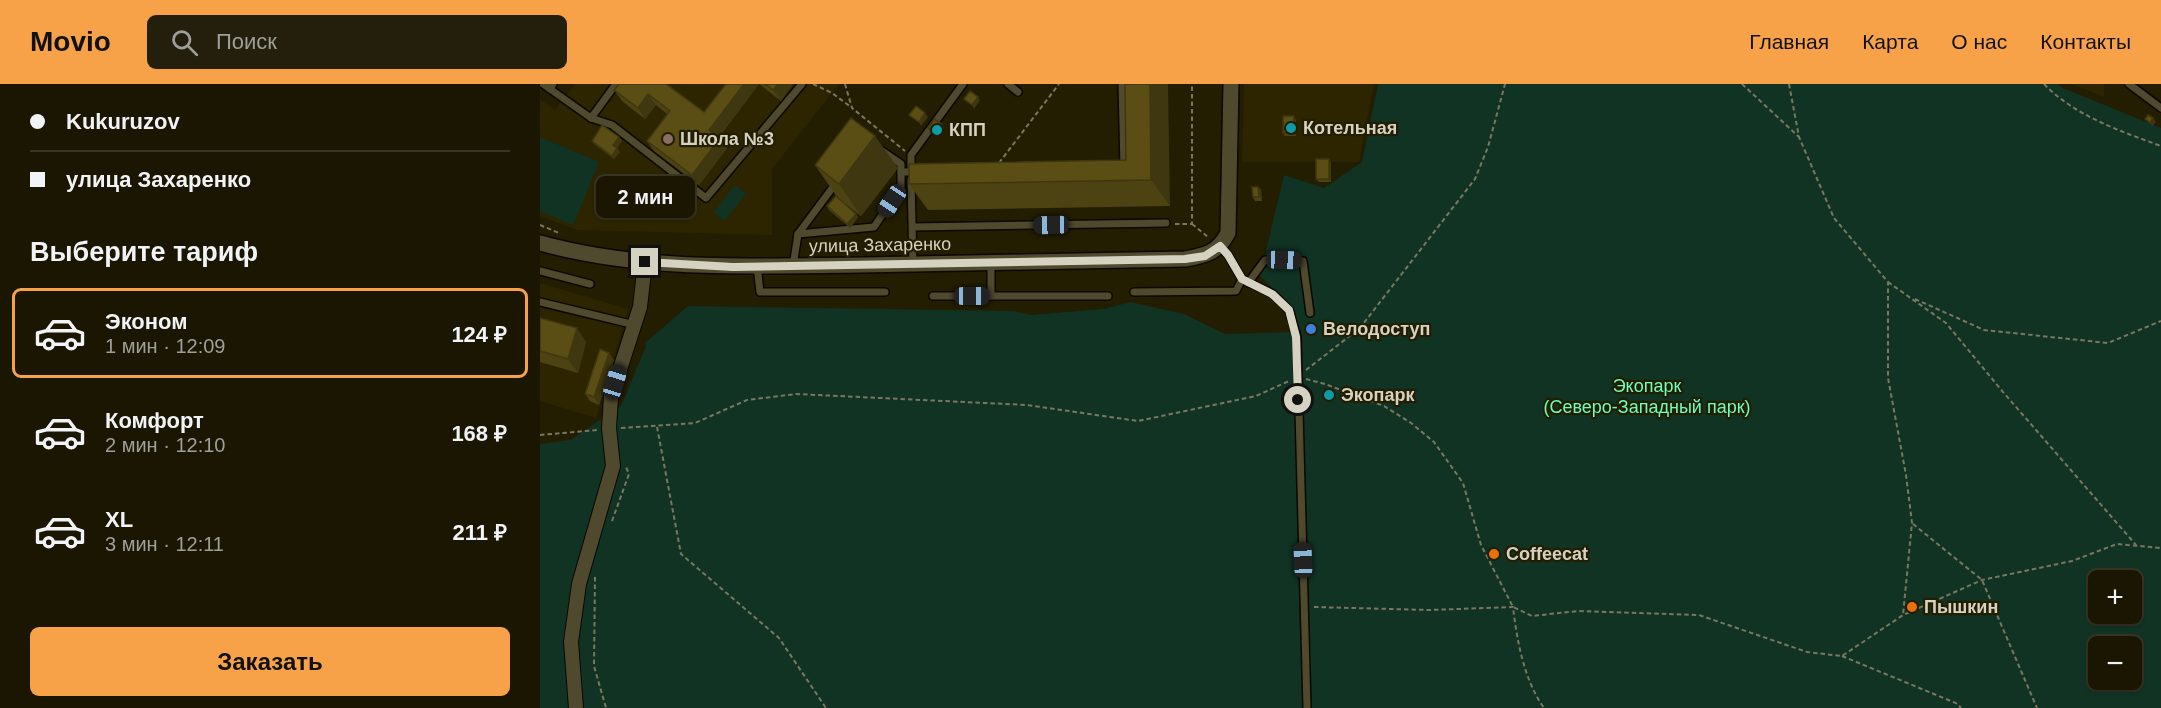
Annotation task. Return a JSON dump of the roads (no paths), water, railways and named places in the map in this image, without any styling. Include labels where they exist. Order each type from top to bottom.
[{"type":"street","points":[[1220,246],[1228,233],[1231,84]]},
{"type":"street","name":"улица Захаренко","points":[[540,243],[584,254],[645,262],[757,266],[1185,259],[1205,256],[1220,246]]},
{"type":"street","points":[[576,708],[571,642],[579,584],[613,465],[609,428],[611,397],[640,307],[645,262]]},
{"type":"lane","points":[[591,118],[616,84]]},
{"type":"lane","points":[[549,86],[591,118],[612,125],[706,198],[802,84]]},
{"type":"lane","points":[[913,264],[911,155],[963,84]]},
{"type":"lane","points":[[1008,84],[1018,92]]},
{"type":"lane","points":[[1112,169],[1124,168],[1122,84]]},
{"type":"lane","points":[[2129,84],[2160,106]]},
{"type":"lane","points":[[798,234],[874,228],[901,187],[901,164],[876,146]]},
{"type":"lane","points":[[901,172],[923,171]]},
{"type":"lane","points":[[793,266],[798,234],[840,178]]},
{"type":"lane","points":[[913,227],[1166,223]]},
{"type":"lane","points":[[1220,246],[1245,281],[1272,294],[1289,310],[1296,337],[1307,708]]},
{"type":"lane","points":[[1134,292],[1236,291],[1265,260],[1303,261],[1310,314]]},
{"type":"lane","points":[[991,262],[991,296]]},
{"type":"lane","points":[[757,266],[760,292],[885,292]]},
{"type":"lane","points":[[540,271],[590,284]]},
{"type":"lane","points":[[933,296],[1108,296]]},
{"type":"lane","points":[[540,302],[635,325]]},
{"type":"place","name":"Котельная","points":[[1291,128]]},
{"type":"place","name":"КПП","points":[[937,130]]},
{"type":"place","name":"Школа №3","points":[[668,139]]},
{"type":"place","name":"Велодоступ","points":[[1311,329]]},
{"type":"place","name":"Экопарк","points":[[1329,395]]},
{"type":"place","name":"Coffeecat","points":[[1494,554]]},
{"type":"place","name":"Пышкин","points":[[1912,607]]},
{"type":"park label","name":"Экопарк (Северо-Западный парк)","points":[[1647,396]]}]
